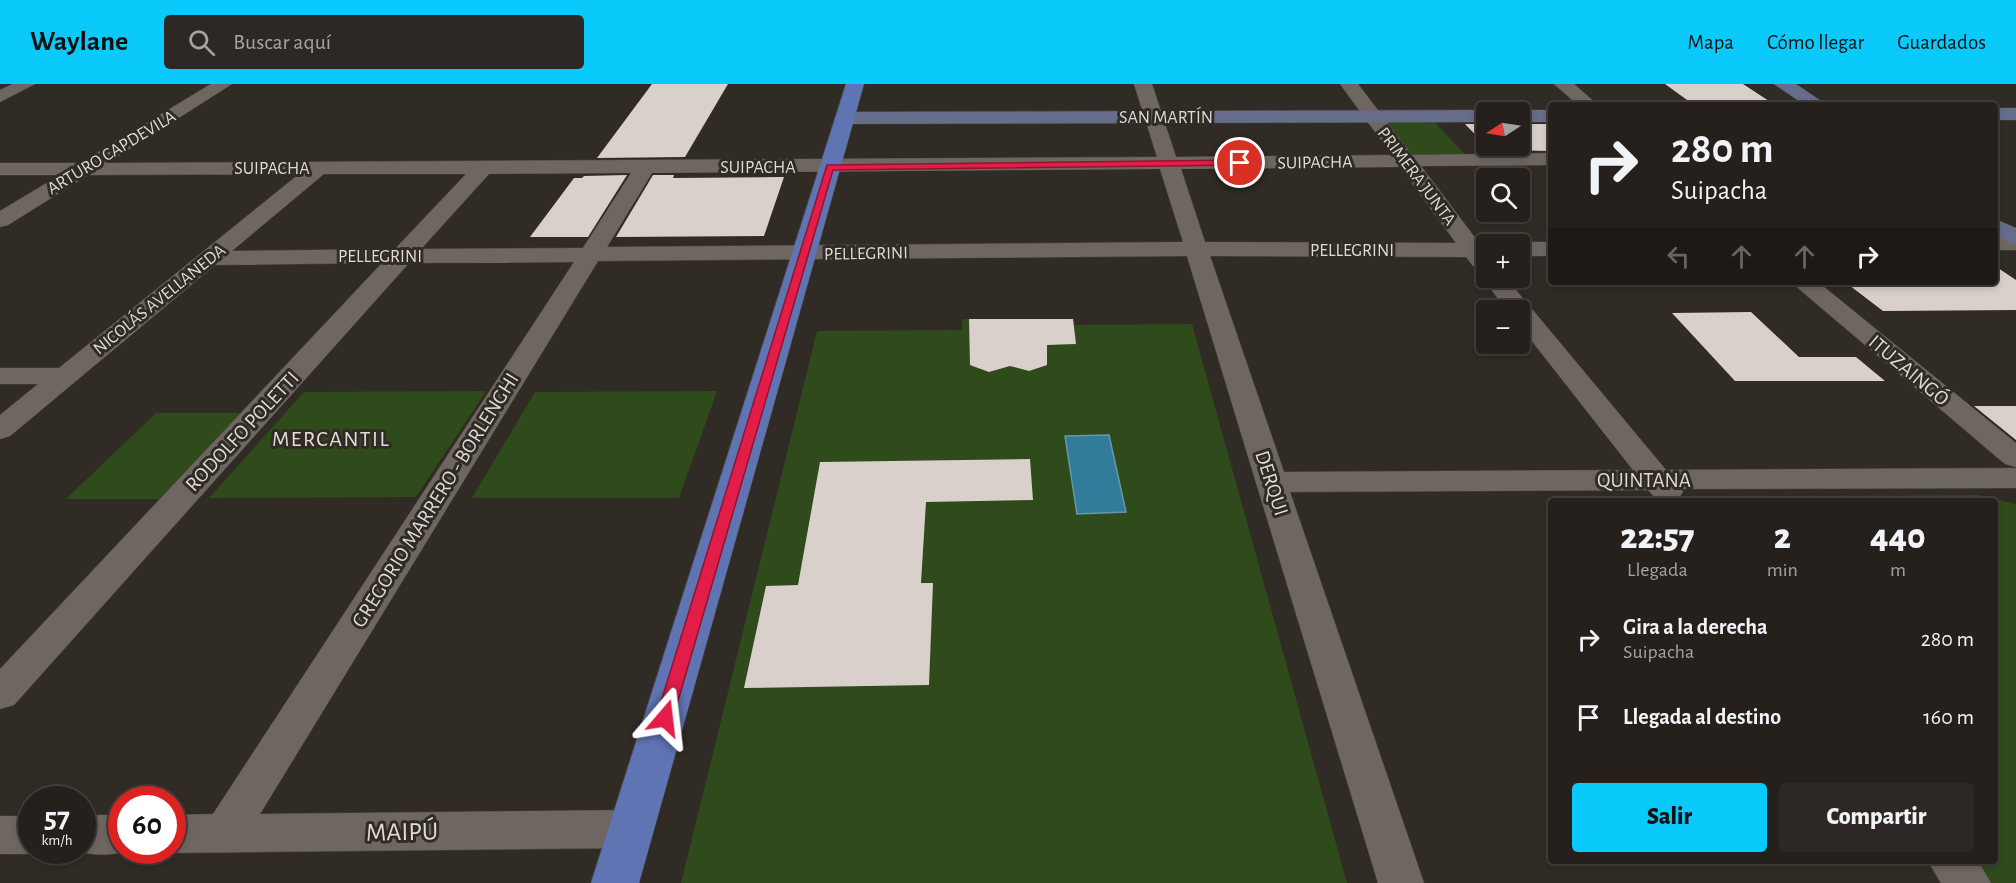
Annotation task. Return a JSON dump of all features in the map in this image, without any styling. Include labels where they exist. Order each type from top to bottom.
[{"type":"main road","points":[[615,883],[855,84]]},
{"type":"main road","points":[[1763,84],[1793,102]]},
{"type":"main road","points":[[1783,84],[1813,102]]},
{"type":"main road","points":[[1998,114],[2016,114]]},
{"type":"main road","name":"SAN MARTÍN","points":[[844,118],[1476,116]]},
{"type":"main road","points":[[1530,116],[1548,116]]},
{"type":"main road","points":[[1998,213],[2016,223]]},
{"type":"main road","points":[[1998,228],[2016,238]]},
{"type":"street","points":[[0,97],[26,84]]},
{"type":"street","name":"ARTURO CAPDEVILA","points":[[0,220],[223,84]]},
{"type":"street","name":"DERQUI","points":[[1143,84],[1401,883]]},
{"type":"street","name":"PRIMERA JUNTA","points":[[1349,84],[1476,248]]},
{"type":"street","points":[[1563,84],[1585,102]]},
{"type":"street","name":"SUIPACHA","points":[[0,169],[830,167],[1548,159]]},
{"type":"street","name":"NICOLÁS AVELLANEDA","points":[[0,430],[319,168]]},
{"type":"street","name":"RODOLFO POLETTI","points":[[0,694],[483,168]]},
{"type":"street","name":"GREGORIO MARRERO - BORLENGHI","points":[[225,833],[645,168]]},
{"type":"street","points":[[1998,243],[2016,243]]},
{"type":"street","name":"PELLEGRINI","points":[[210,258],[1196,249],[1476,256]]},
{"type":"street","points":[[1530,249],[1548,249]]},
{"type":"street","name":"ITUZAINGÓ","points":[[1807,285],[2016,458]]},
{"type":"street","points":[[1502,288],[1666,490]]},
{"type":"street","points":[[0,376],[66,376]]},
{"type":"street","name":"QUINTANA","points":[[1272,482],[1666,490],[2016,478]]},
{"type":"street","name":"MAIPÚ","points":[[186,834],[632,829]]},
{"type":"street","points":[[1953,864],[1968,883]]},
{"type":"green space","points":[[1373,116],[1429,116],[1470,160],[1406,161]]},
{"type":"green space","points":[[962,319],[1073,319],[1075,325],[1192,324],[1347,883],[681,883],[817,331],[962,330]]},
{"type":"green space","points":[[486,391],[416,497],[209,498],[304,392]]},
{"type":"green space","points":[[717,391],[679,498],[472,498],[535,392]]},
{"type":"green space","points":[[156,413],[244,413],[163,499],[66,499]]},
{"type":"green space","points":[[1978,495],[1991,498],[1710,498]]},
{"type":"green space","points":[[1998,500],[2016,504],[2016,883],[1988,883],[1973,864],[1998,864]]},
{"type":"water","points":[[1109,435],[1126,512],[1077,514],[1065,436]]},
{"type":"building","points":[[652,84],[728,84],[685,157],[597,158]]},
{"type":"building","points":[[1665,84],[1743,84],[1770,102],[1690,102]]},
{"type":"building","points":[[1465,124],[1476,124],[1476,136]]},
{"type":"building","points":[[1530,124],[1548,124],[1548,151],[1530,151]]},
{"type":"building","points":[[627,175],[588,237],[530,237],[574,178]]},
{"type":"building","points":[[653,175],[674,175],[673,178],[784,177],[764,236],[616,237]]},
{"type":"building","points":[[1998,268],[2016,280],[2016,310],[1883,311],[1849,285],[1998,285]]},
{"type":"building","points":[[1751,312],[1799,357],[1856,357],[1885,381],[1735,381],[1672,313]]},
{"type":"building","points":[[969,319],[1073,319],[1076,344],[1047,345],[1047,365],[1029,371],[1010,366],[989,372],[970,365]]},
{"type":"building","points":[[1974,406],[2016,406],[2016,440]]},
{"type":"building","points":[[1030,459],[1033,500],[926,502],[921,583],[933,583],[929,685],[744,688],[766,586],[798,585],[820,462]]},
{"type":"district","name":"MERCANTIL","points":[[331,438]]},
{"type":"route","points":[[665,718],[830,167],[1240,163]]}]
